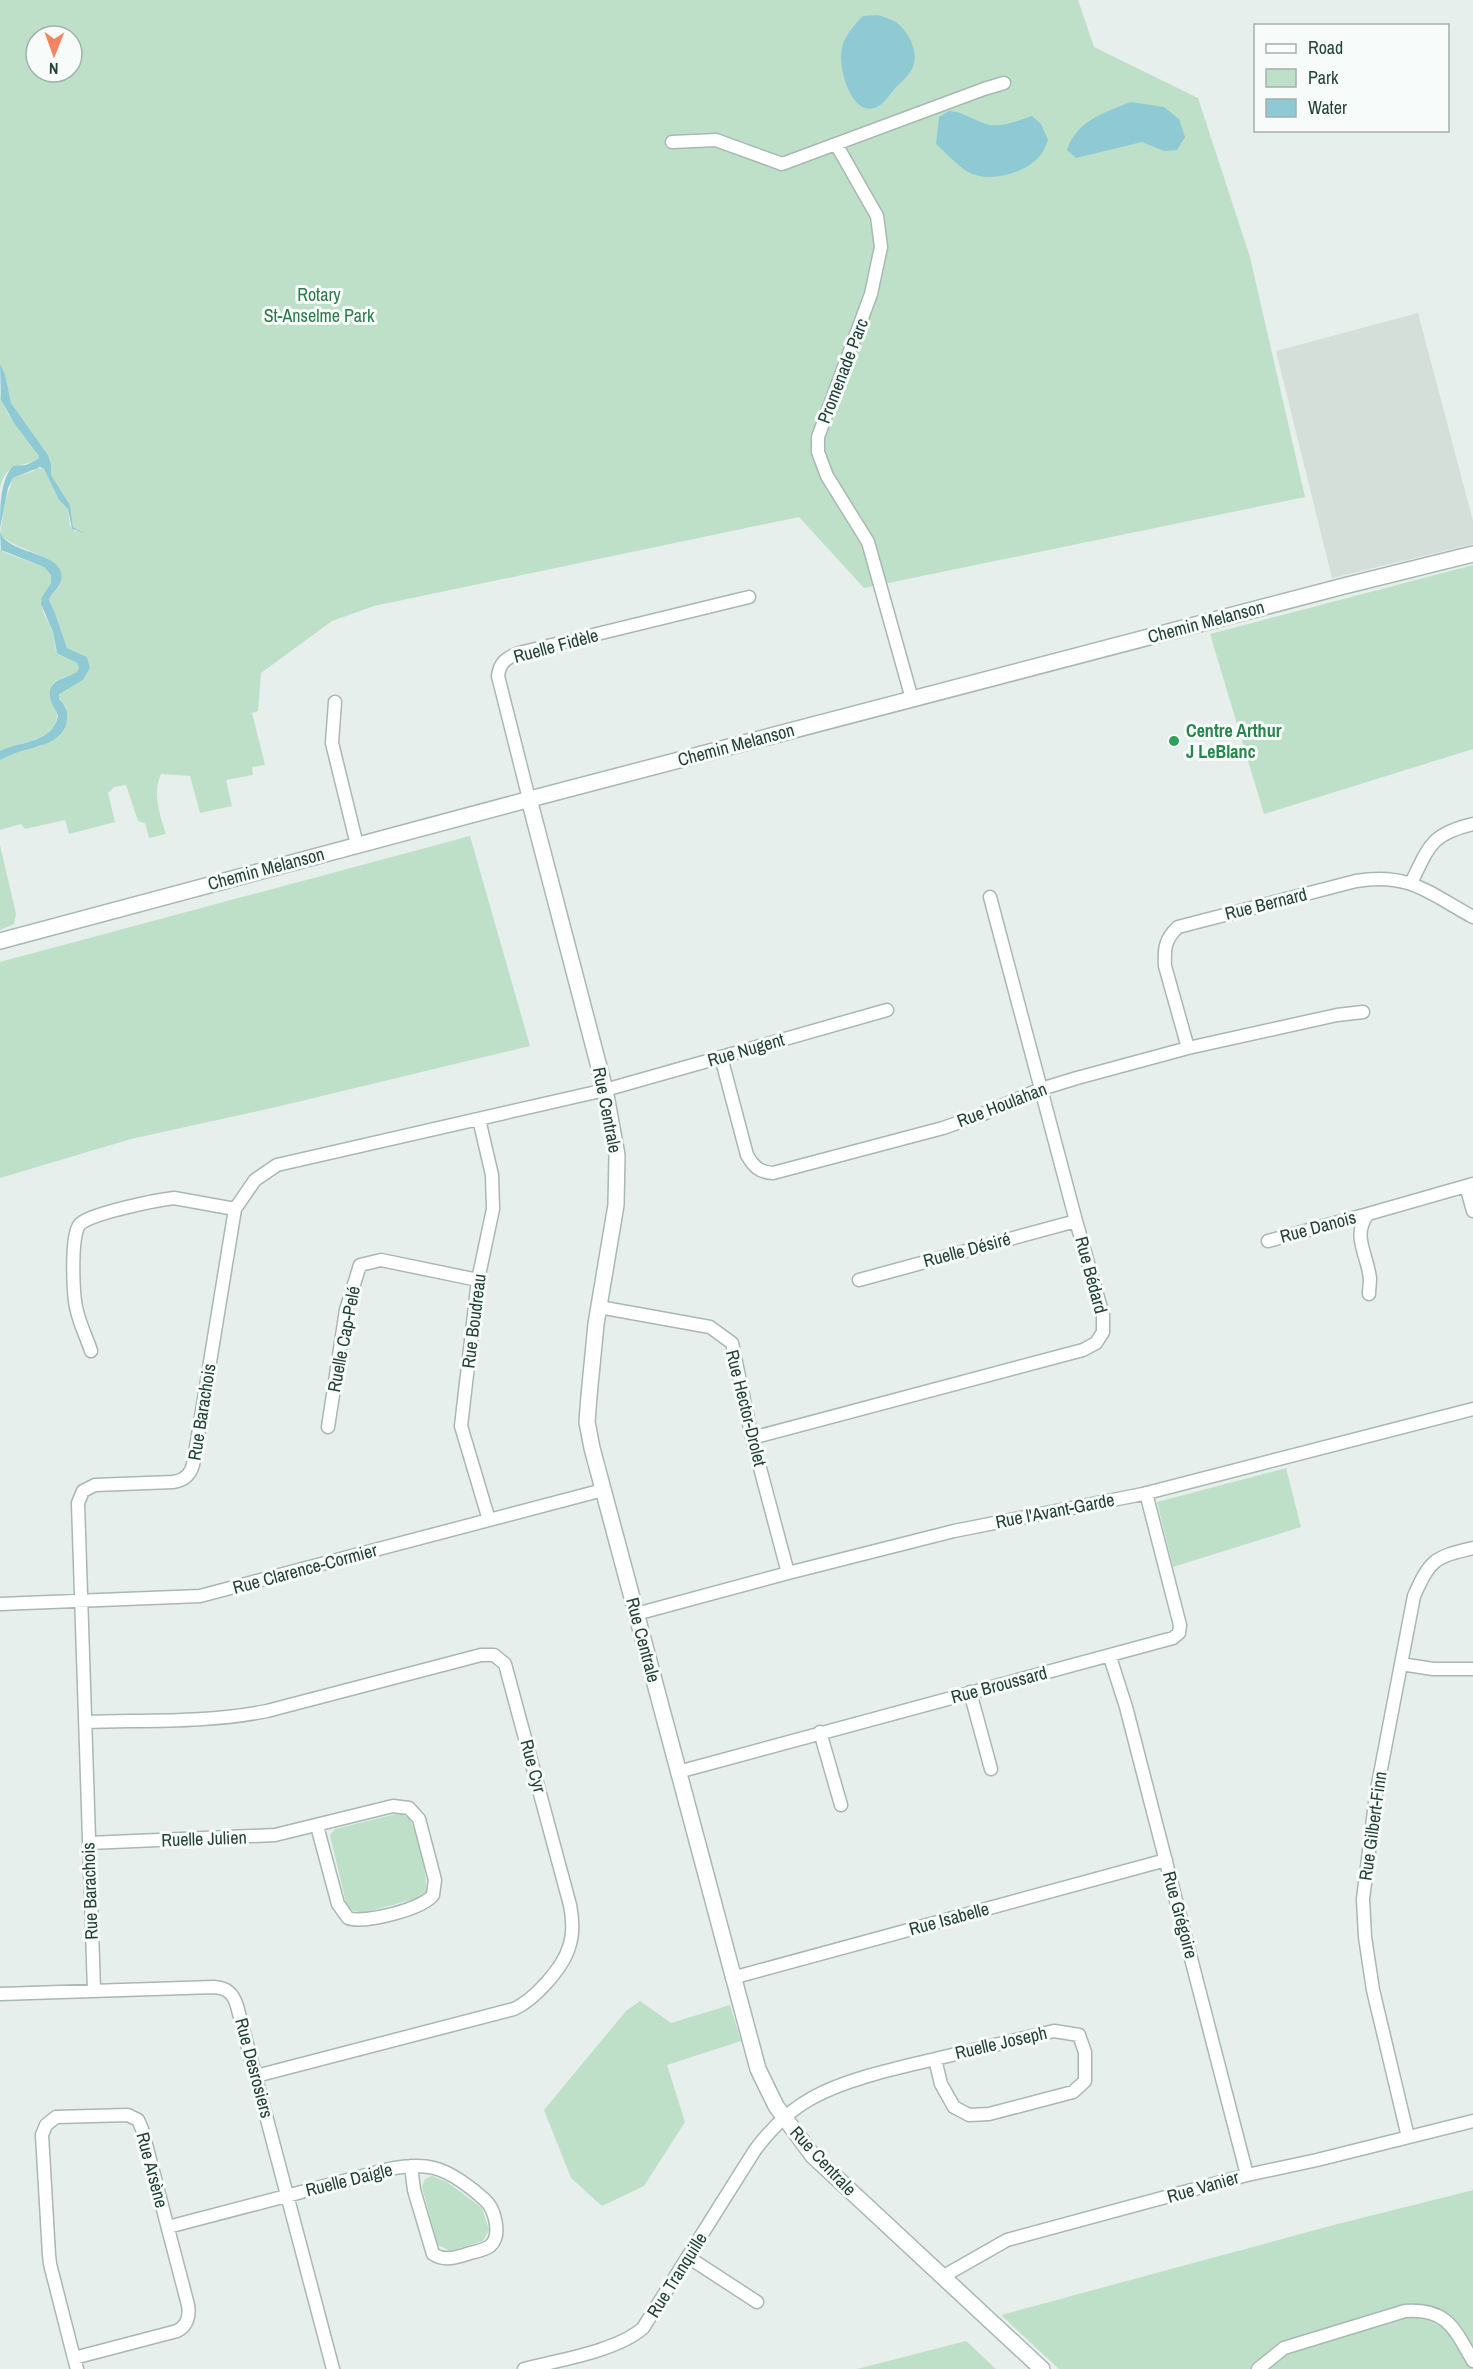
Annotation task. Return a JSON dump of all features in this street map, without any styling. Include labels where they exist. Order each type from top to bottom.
[{"type":"street","points":[[672,142],[716,140],[782,164],[1004,83]]},
{"type":"street","name":"Promenade Parc","points":[[836,144],[877,216],[881,247],[872,294],[818,437],[818,452],[827,476],[868,543],[912,699]]},
{"type":"street","name":"Chemin Melanson","points":[[0,941],[528,799],[1473,554]]},
{"type":"street","name":"Ruelle Fidèle","points":[[528,799],[498,676],[504,660],[519,653],[749,597]]},
{"type":"street","points":[[335,702],[332,743],[357,845]]},
{"type":"street","name":"Rue Centrale","points":[[528,799],[604,1090],[617,1155],[616,1205],[599,1306],[587,1422],[603,1490],[758,2068],[784,2119],[813,2156],[1042,2369]]},
{"type":"street","points":[[1411,884],[1436,839],[1453,829],[1473,824]]},
{"type":"street","name":"Rue Bernard","points":[[1188,1048],[1164,952],[1166,941],[1178,927],[1356,881],[1381,878],[1411,884],[1473,917]]},
{"type":"street","name":"Rue Bédard","points":[[752,1438],[1083,1350],[1096,1342],[1103,1332],[1103,1315],[990,897]]},
{"type":"street","name":"Rue Nugent","points":[[604,1090],[887,1010]]},
{"type":"street","name":"Rue Houlahan","points":[[721,1057],[747,1155],[756,1168],[762,1172],[773,1173],[944,1128],[1041,1089],[1188,1048],[1337,1015],[1363,1012]]},
{"type":"street","name":"Rue Barachois","points":[[94,1991],[77,1508],[84,1491],[94,1485],[176,1482],[185,1478],[192,1469],[235,1209],[255,1180],[277,1165],[604,1090]]},
{"type":"street","name":"Rue Boudreau","points":[[479,1119],[492,1175],[493,1209],[478,1280],[461,1426],[489,1520]]},
{"type":"street","points":[[1470,1185],[1473,1211]]},
{"type":"street","name":"Rue Danois","points":[[1268,1241],[1470,1185]]},
{"type":"street","points":[[91,1351],[76,1311],[74,1235],[79,1225],[87,1220],[174,1198],[235,1209]]},
{"type":"street","name":"Rue Danois","points":[[1368,1214],[1361,1225],[1359,1236],[1370,1279],[1369,1294]]},
{"type":"street","name":"Ruelle Désiré","points":[[859,1280],[1076,1221]]},
{"type":"street","name":"Ruelle Cap-Pelé","points":[[328,1427],[346,1310],[360,1265],[381,1260],[478,1280]]},
{"type":"street","name":"Rue Hector-Drolet","points":[[599,1306],[710,1327],[732,1343],[752,1438],[788,1573]]},
{"type":"street","name":"Rue l'Avant-Garde","points":[[636,1614],[954,1531],[1146,1493],[1473,1409]]},
{"type":"street","name":"Rue Clarence-Cormier","points":[[0,1604],[200,1596],[603,1490]]},
{"type":"street","name":"Rue Broussard","points":[[678,1772],[1169,1640],[1180,1629],[1146,1493]]},
{"type":"street","name":"Rue Gilbert-Finn","points":[[1408,2137],[1374,1990],[1365,1937],[1363,1899],[1376,1796],[1414,1596],[1424,1575],[1440,1557],[1473,1548]]},
{"type":"street","name":"Rue Cyr","points":[[84,1722],[231,1717],[267,1712],[481,1655],[494,1655],[505,1664],[570,1905],[573,1930],[565,1957],[533,1998],[514,2009],[256,2076]]},
{"type":"street","name":"Rue Grégoire","points":[[1110,1657],[1126,1707],[1247,2175]]},
{"type":"street","points":[[1401,1664],[1433,1669],[1473,1669]]},
{"type":"street","points":[[970,1692],[991,1769]]},
{"type":"street","points":[[820,1732],[841,1805]]},
{"type":"street","name":"Ruelle Julien","points":[[89,1843],[254,1838],[285,1834],[393,1806],[409,1808],[415,1812],[420,1822],[435,1880],[433,1895],[421,1905],[365,1920],[348,1918],[338,1904],[317,1826]]},
{"type":"street","name":"Rue Isabelle","points":[[732,1977],[1166,1860]]},
{"type":"street","name":"Rue Desrosiers","points":[[0,1994],[214,1987],[228,1990],[237,2006],[333,2369]]},
{"type":"street","name":"Ruelle Joseph","points":[[784,2119],[811,2098],[834,2087],[935,2059],[1054,2031],[1079,2035],[1085,2052],[1085,2082],[1074,2092],[989,2114],[969,2115],[954,2107],[941,2084],[935,2059]]},
{"type":"street","name":"Rue Arsène","points":[[124,2114],[135,2118],[142,2129],[188,2305],[188,2318],[185,2325],[173,2332],[75,2363],[47,2246],[42,2138],[46,2125],[60,2116],[124,2114]]},
{"type":"street","name":"Rue Tranquille","points":[[524,2369],[612,2346],[638,2332],[650,2319],[755,2150],[784,2119]]},
{"type":"street","name":"Rue Vanier","points":[[942,2277],[1007,2240],[1247,2175],[1473,2121]]},
{"type":"street","name":"Ruelle Daigle","points":[[168,2227],[389,2169],[411,2166],[424,2166],[442,2171],[484,2199],[490,2207],[496,2227],[493,2243],[483,2250],[450,2258],[440,2258],[434,2254],[414,2190],[411,2166]]},
{"type":"street","points":[[688,2257],[757,2302]]},
{"type":"street","points":[[1258,2369],[1284,2348],[1303,2341],[1405,2311],[1423,2310],[1439,2315],[1452,2325],[1473,2361]]},
{"type":"shaded area","points":[[1418,313],[1473,521],[1473,544],[1332,578],[1276,351]]},
{"type":"green space","name":"Rotary St-Anselme Park","points":[[0,0],[1078,0],[1094,47],[1198,98],[1250,257],[1305,497],[864,588],[799,517],[374,606],[332,621],[261,673],[258,711],[252,713],[265,765],[252,767],[253,775],[226,780],[232,806],[200,813],[190,776],[161,774],[157,796],[166,834],[149,838],[145,823],[138,821],[126,785],[114,787],[108,793],[115,822],[69,834],[65,820],[25,829],[21,824],[0,830],[0,760],[41,746],[67,708],[59,699],[59,693],[83,680],[90,668],[87,657],[67,648],[49,600],[61,581],[56,565],[16,545],[0,534],[5,502],[13,478],[36,468],[44,469],[59,500],[68,509],[70,526],[75,531],[82,531],[73,527],[70,505],[51,475],[48,455],[11,403],[5,374],[0,364]]},
{"type":"green space","points":[[0,392],[6,410],[39,456],[38,459],[14,467],[6,473],[0,488]]},
{"type":"green space","points":[[0,549],[44,567],[51,575],[51,584],[42,597],[43,612],[53,632],[56,651],[77,663],[80,668],[78,672],[53,684],[51,688],[57,716],[51,730],[44,736],[0,751]]},
{"type":"green space","points":[[1473,565],[1473,749],[1264,814],[1210,634]]},
{"type":"green space","points":[[470,836],[530,1046],[272,1108],[131,1139],[0,1178],[0,962]]},
{"type":"green space","points":[[0,845],[16,914],[14,924],[0,930]]},
{"type":"green space","points":[[1286,1468],[1301,1527],[1173,1567],[1157,1502]]},
{"type":"green space","points":[[400,1813],[409,1819],[416,1836],[424,1868],[426,1892],[418,1898],[363,1913],[351,1910],[346,1903],[330,1835],[335,1829]]},
{"type":"green space","points":[[640,2001],[671,2023],[730,2005],[741,2041],[667,2065],[685,2122],[644,2186],[602,2206],[571,2178],[544,2110],[626,2011]]},
{"type":"green space","points":[[432,2176],[447,2182],[482,2208],[489,2230],[483,2241],[450,2251],[438,2245],[422,2187],[425,2179]]},
{"type":"green space","points":[[1473,2190],[1473,2369],[1059,2369],[1001,2315],[1341,2223]]},
{"type":"green space","points":[[966,2341],[996,2369],[857,2369]]},
{"type":"water","points":[[878,15],[896,22],[906,33],[913,46],[915,60],[909,74],[885,101],[870,109],[858,104],[850,92],[843,73],[841,55],[847,35],[863,16]]},
{"type":"water","points":[[1131,102],[1164,107],[1179,119],[1185,137],[1177,150],[1164,151],[1142,142],[1076,158],[1067,150],[1071,140],[1084,125],[1102,114]]},
{"type":"water","points":[[949,111],[990,125],[1011,123],[1032,116],[1041,124],[1048,140],[1043,152],[1036,160],[1018,171],[997,177],[977,175],[964,169],[936,144],[939,117]]},
{"type":"water","points":[[0,364],[5,374],[11,403],[48,455],[51,475],[70,505],[73,527],[85,533],[72,529],[68,509],[59,500],[44,469],[40,467],[13,478],[8,488],[0,528],[5,479],[13,466],[26,465],[38,459],[39,456],[14,423],[1,400]]},
{"type":"water","points":[[0,532],[5,540],[14,546],[47,559],[56,564],[61,571],[60,584],[49,600],[67,648],[87,657],[90,668],[83,680],[59,694],[59,699],[65,706],[67,714],[65,727],[61,733],[50,742],[0,760],[0,751],[35,740],[50,731],[58,716],[50,697],[52,686],[58,680],[77,672],[79,668],[77,663],[57,653],[53,632],[41,604],[42,597],[51,583],[51,575],[44,567],[1,550]]},
{"type":"place","name":"Centre Arthur J LeBlanc","points":[[1174,741]]}]
